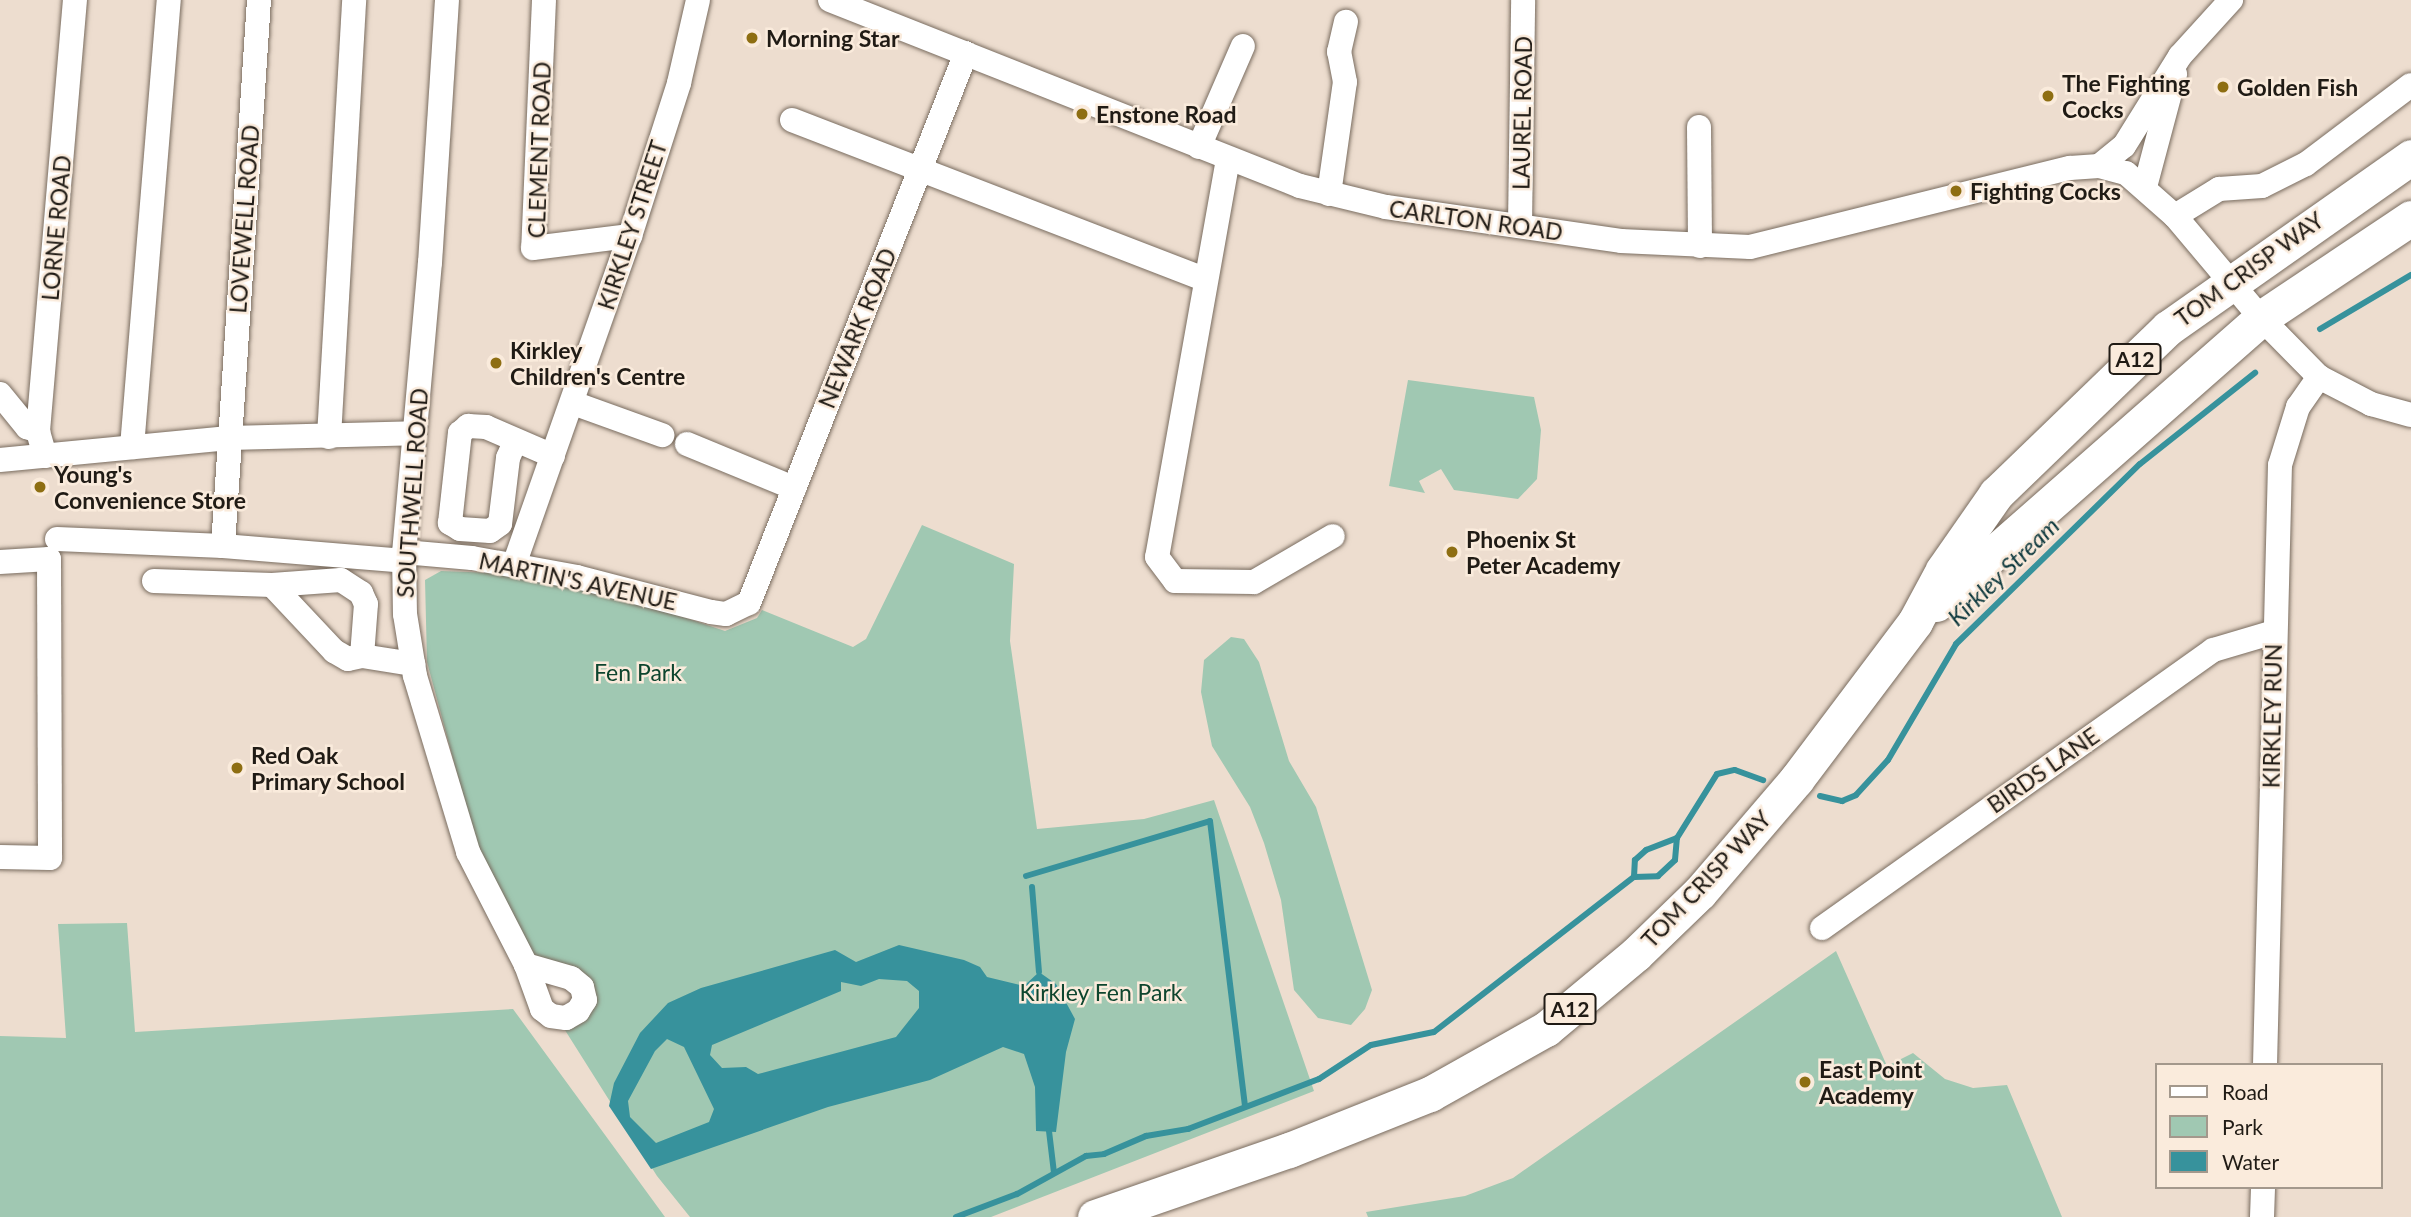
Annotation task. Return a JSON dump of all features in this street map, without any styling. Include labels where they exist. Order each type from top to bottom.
[{"type":"highway","name":"TOM CRISP WAY","points":[[1095,1217],[1289,1150],[1430,1094],[1546,1029],[1636,954],[1700,892],[1796,780],[1915,622],[1943,570],[1996,494],[2168,328],[2230,281],[2411,157]]},
{"type":"highway","points":[[2230,281],[2265,291],[2390,212],[2411,207]]},
{"type":"highway","name":"TOM CRISP WAY","points":[[1915,622],[2261,317],[2411,218]]},
{"type":"highway","points":[[2046,445],[2080,430],[2224,308],[2261,317]]},
{"type":"street","name":"LORNE ROAD","points":[[45,456],[38,431],[75,0]]},
{"type":"street","points":[[132,447],[169,0]]},
{"type":"street","name":"LOVEWELL ROAD","points":[[223,546],[258,0]]},
{"type":"street","points":[[329,437],[354,0]]},
{"type":"street","name":"SOUTHWELL ROAD","points":[[447,0],[404,556],[405,614],[413,664],[468,852],[526,965]]},
{"type":"street","name":"CLEMENT ROAD","points":[[544,0],[533,248],[629,236]]},
{"type":"street","name":"KIRKLEY STREET","points":[[514,565],[573,403],[679,83],[698,0]]},
{"type":"street","name":"CARLTON ROAD","points":[[830,0],[1228,159],[1329,194],[1520,226],[1700,246],[1750,247],[2070,168],[2099,166],[2126,173],[2175,216],[2261,317],[2319,377],[2371,404],[2411,415]]},
{"type":"street","name":"LAUREL ROAD","points":[[1520,226],[1523,0]]},
{"type":"street","points":[[2099,166],[2124,146],[2180,56],[2223,3]]},
{"type":"street","points":[[1329,194],[1345,82],[1339,52],[1346,22]]},
{"type":"street","points":[[1199,147],[1243,46]]},
{"type":"street","name":"NEWARK ROAD","points":[[749,603],[966,53]]},
{"type":"street","points":[[2145,187],[2180,56]]},
{"type":"street","points":[[2175,216],[2219,190],[2262,186],[2306,164],[2411,85]]},
{"type":"street","points":[[792,120],[1205,279]]},
{"type":"street","points":[[1699,127],[1700,246]]},
{"type":"street","points":[[1228,159],[1157,557],[1175,582],[1254,582],[1333,537]]},
{"type":"street","name":"KIRKLEY RUN","points":[[2265,1063],[2280,465],[2298,407],[2319,377]]},
{"type":"street","points":[[0,394],[27,427],[38,431]]},
{"type":"street","points":[[573,403],[662,435]]},
{"type":"street","points":[[0,460],[229,438],[414,433]]},
{"type":"street","points":[[515,442],[553,456]]},
{"type":"street","points":[[687,444],[794,488]]},
{"type":"street","name":"MARTIN'S AVENUE","points":[[57,539],[404,556],[514,565],[633,589],[711,612],[726,614],[749,603]]},
{"type":"street","points":[[0,562],[49,559],[50,858],[0,857]]},
{"type":"street","points":[[154,581],[272,585],[328,578],[353,585],[366,604],[362,656]]},
{"type":"street","points":[[272,585],[334,651],[348,659],[362,656],[413,664]]},
{"type":"street","name":"BIRDS LANE","points":[[1822,928],[2213,650],[2274,632]]},
{"type":"street","points":[[2262,1217],[2263,1189]]},
{"type":"green space","points":[[1408,380],[1534,397],[1541,430],[1537,479],[1518,499],[1454,490],[1441,469],[1419,481],[1425,493],[1389,486]]},
{"type":"green space","name":"Kirkley Fen Park","points":[[922,525],[1014,564],[1010,641],[1037,829],[1144,819],[1214,800],[1314,1091],[991,1217],[690,1217],[657,1176],[563,1027],[593,1003],[536,961],[476,844],[427,662],[425,580],[441,571],[495,573],[611,593],[725,631],[757,618],[762,610],[853,647],[866,639]]},
{"type":"green space","points":[[1231,637],[1244,639],[1259,662],[1289,761],[1316,807],[1372,990],[1365,1009],[1351,1025],[1318,1018],[1294,990],[1281,900],[1264,843],[1250,807],[1212,746],[1201,692],[1204,660]]},
{"type":"green space","points":[[127,923],[135,1032],[513,1009],[665,1217],[0,1217],[0,1036],[66,1038],[58,924]]},
{"type":"green space","name":"East Point Academy","points":[[1836,951],[1887,1066],[1913,1053],[1945,1079],[1973,1088],[2007,1085],[2062,1217],[1368,1217],[1366,1212],[1465,1196],[1513,1178]]},
{"type":"water","points":[[899,945],[964,960],[980,967],[987,977],[1024,986],[1039,972],[1056,984],[1075,1019],[1066,1052],[1056,1132],[1036,1131],[1035,1087],[1024,1054],[1003,1047],[930,1080],[828,1107],[651,1169],[609,1106],[614,1083],[640,1033],[668,1003],[701,988],[835,950],[856,962]],"holes":[[[879,979],[907,981],[919,991],[919,1008],[896,1037],[758,1074],[746,1067],[722,1068],[710,1055],[712,1045],[841,991],[841,982],[861,986]],[[667,1039],[684,1047],[714,1109],[709,1122],[656,1143],[630,1117],[628,1101],[655,1051]]]},
{"type":"waterway","name":"Kirkley Stream","points":[[2320,329],[2411,275]]},
{"type":"waterway","name":"Kirkley Stream","points":[[1820,796],[1842,801],[1856,795],[1888,760],[1956,644],[2140,464],[2255,373]]},
{"type":"waterway","points":[[956,1217],[1017,1194],[1086,1156],[1104,1154],[1146,1136],[1188,1129],[1319,1079],[1371,1045],[1434,1032],[1634,877],[1635,860],[1646,850],[1677,838],[1717,774],[1735,770],[1763,780]]},
{"type":"waterway","points":[[1026,876],[1210,821],[1245,1106]]},
{"type":"waterway","points":[[1634,877],[1658,876],[1675,860],[1677,838]]},
{"type":"waterway","points":[[1032,887],[1039,972]]},
{"type":"waterway","points":[[1049,1131],[1054,1173]]},
{"type":"place","name":"Morning Star","points":[[752,38]]},
{"type":"place","name":"Golden Fish","points":[[2223,87]]},
{"type":"place","name":"The Fighting Cocks","points":[[2048,96]]},
{"type":"place","name":"Enstone Road","points":[[1082,114]]},
{"type":"place","name":"Fighting Cocks","points":[[1956,191]]},
{"type":"place","name":"Kirkley Children's Centre","points":[[496,363]]},
{"type":"place","name":"Young's Convenience Store","points":[[40,487]]},
{"type":"place","name":"Phoenix St Peter Academy","points":[[1452,552]]},
{"type":"place","name":"Red Oak Primary School","points":[[237,768]]},
{"type":"place","name":"East Point Academy","points":[[1805,1082]]},
{"type":"park label","name":"Fen Park","points":[[638,672]]}]
